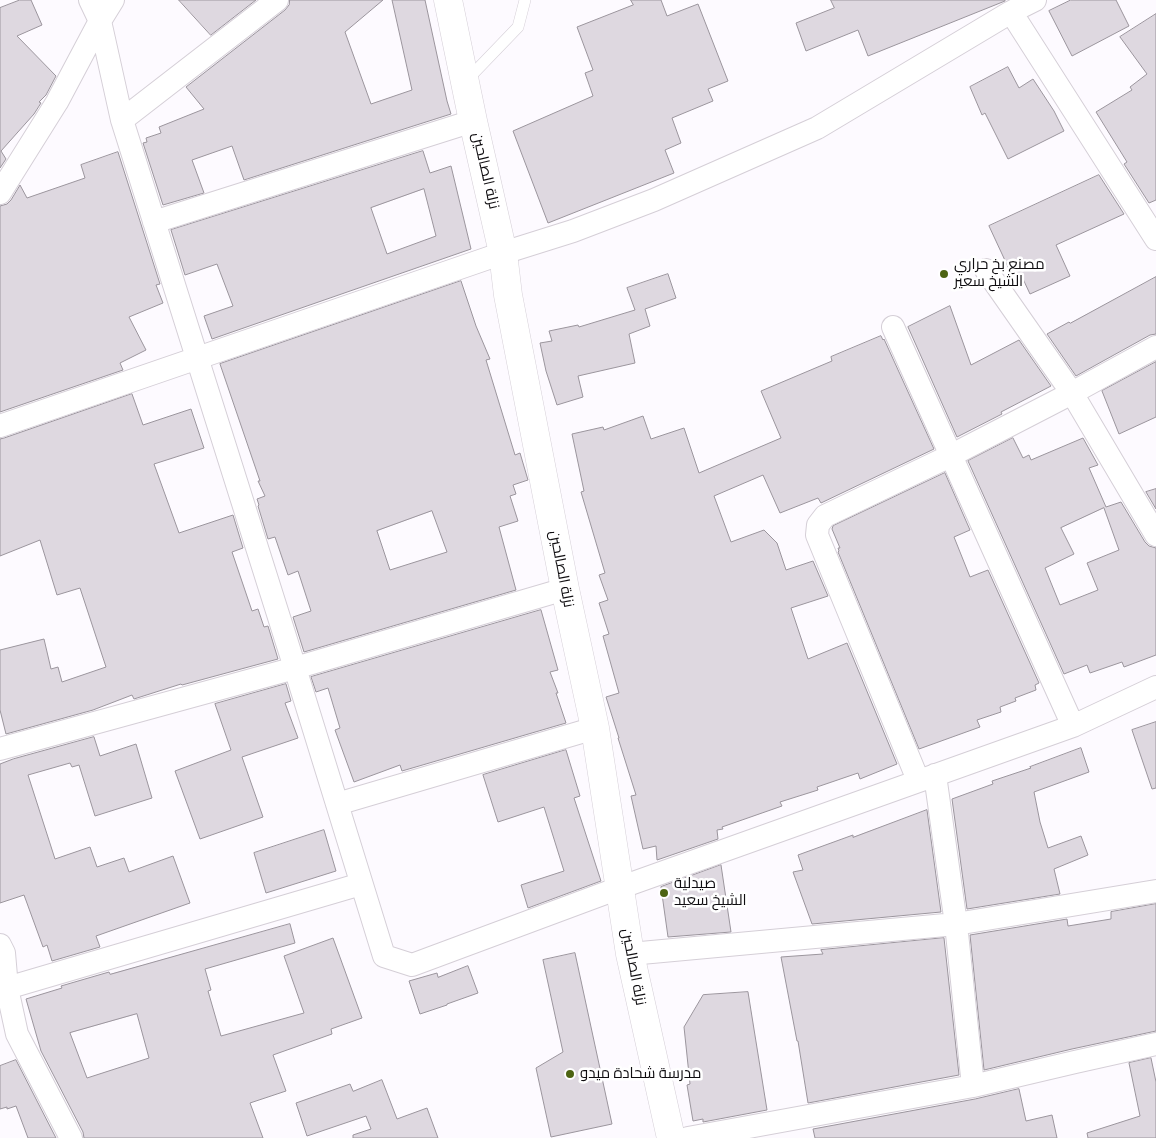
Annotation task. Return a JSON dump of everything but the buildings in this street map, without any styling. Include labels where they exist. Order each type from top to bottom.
[{"type":"main road","name":"نزلة الصالحين","points":[[448,0],[503,253],[508,295],[565,589],[595,728],[630,954],[671,1138]]},
{"type":"street","points":[[90,0],[100,21],[122,120],[384,956],[412,965],[619,888],[1073,726],[1156,687]]},
{"type":"street","points":[[0,193],[57,102],[100,21],[114,0]]},
{"type":"street","points":[[122,120],[277,0]]},
{"type":"street","points":[[0,426],[503,253],[573,231],[654,200],[817,128],[1034,0]]},
{"type":"street","points":[[1011,12],[1156,239]]},
{"type":"street","points":[[154,222],[473,121]]},
{"type":"street","points":[[986,270],[1072,393],[1156,535]]},
{"type":"street","points":[[893,327],[1073,726]]},
{"type":"street","points":[[973,1086],[956,924],[926,778],[818,535],[818,525],[825,516],[950,456],[1156,347]]},
{"type":"street","points":[[0,748],[295,668],[565,589]]},
{"type":"street","points":[[337,804],[595,728]]},
{"type":"street","points":[[7,988],[362,884]]},
{"type":"street","points":[[630,954],[956,924],[1156,891]]},
{"type":"street","points":[[0,945],[4,953],[7,988],[17,1034],[71,1138]]},
{"type":"street","points":[[688,1138],[973,1086],[1156,1044]]},
{"type":"lane","points":[[466,81],[518,28],[525,0]]},
{"type":"place","name":"مصنع بخ حراري الشيخ سعير","points":[[944,274]]},
{"type":"place","name":"صيدلية الشيخ سعيد","points":[[664,893]]},
{"type":"place","name":"مدرسة شحادة ميدو","points":[[570,1074]]}]
